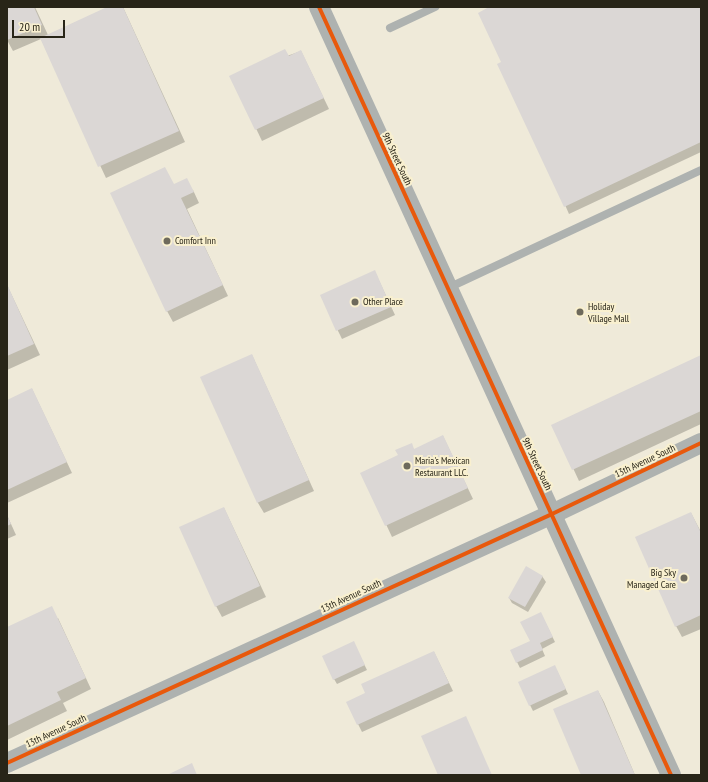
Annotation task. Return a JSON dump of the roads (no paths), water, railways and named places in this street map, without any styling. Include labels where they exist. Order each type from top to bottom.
[{"type":"street","name":"9th Street South","points":[[319,7],[671,775]]},
{"type":"street","name":"13th Avenue South","points":[[7,763],[552,514],[701,443]]},
{"type":"lane","points":[[390,28],[435,7]]},
{"type":"lane","points":[[447,288],[701,170]]},
{"type":"place","name":"Comfort Inn","points":[[167,241]]},
{"type":"place","name":"Other Place","points":[[355,302]]},
{"type":"place","name":"Holiday Village Mall","points":[[580,312]]},
{"type":"place","name":"Maria's Mexican Restaurant LLC.","points":[[407,466]]},
{"type":"place","name":"Big Sky Managed Care","points":[[684,578]]}]
